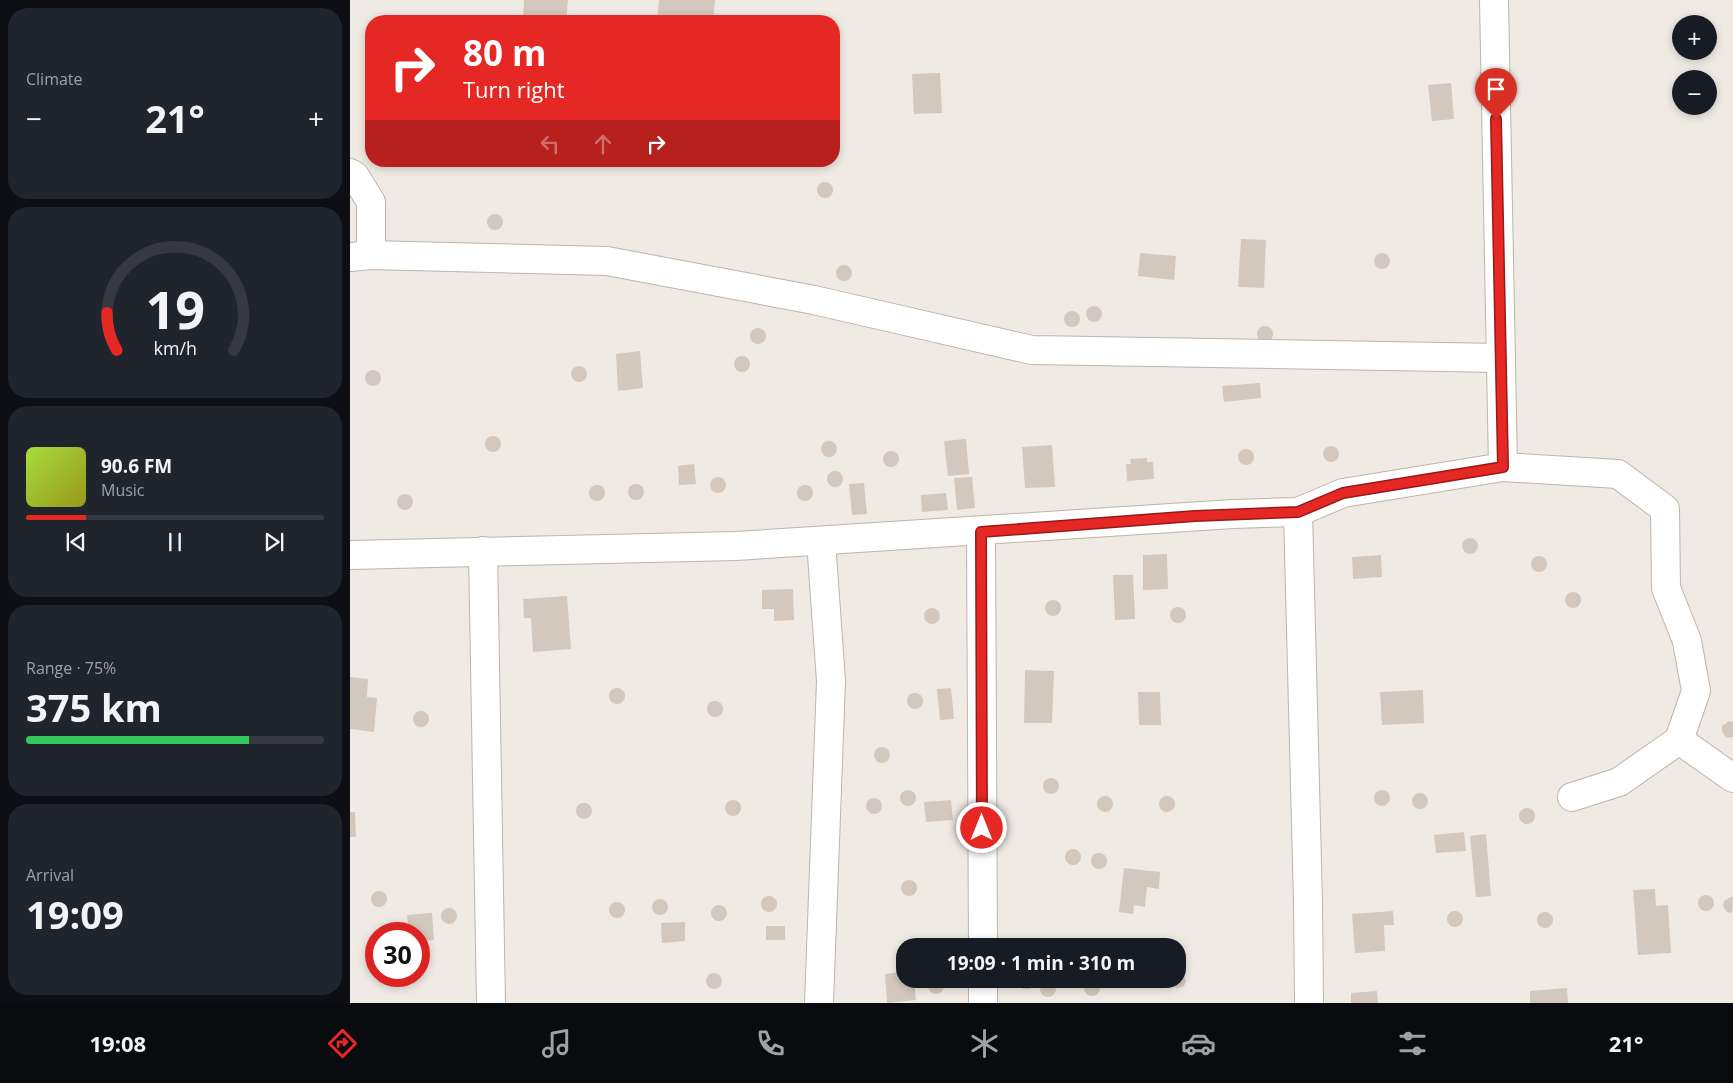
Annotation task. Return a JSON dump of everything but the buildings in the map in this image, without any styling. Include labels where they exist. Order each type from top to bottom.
[{"type":"street","points":[[1494,0],[1503,467]]},
{"type":"street","points":[[350,174],[356,176],[371,202],[361,256],[607,260],[814,300],[1032,350],[1501,358]]},
{"type":"street","points":[[350,556],[483,551],[736,546],[981,532],[1233,514],[1298,512],[1343,493],[1503,467],[1618,474],[1665,509],[1666,588],[1687,641],[1696,692],[1679,740],[1619,782],[1572,797]]},
{"type":"street","points":[[1298,512],[1309,1003]]},
{"type":"street","points":[[981,532],[983,938]]},
{"type":"street","points":[[819,1003],[831,682],[821,541]]},
{"type":"street","points":[[483,551],[491,1003]]},
{"type":"street","points":[[1679,740],[1733,778]]},
{"type":"street","points":[[983,988],[983,1003]]},
{"type":"route","points":[[982,828],[981,532],[1195,516],[1298,512],[1343,493],[1503,467],[1496,119]]}]
